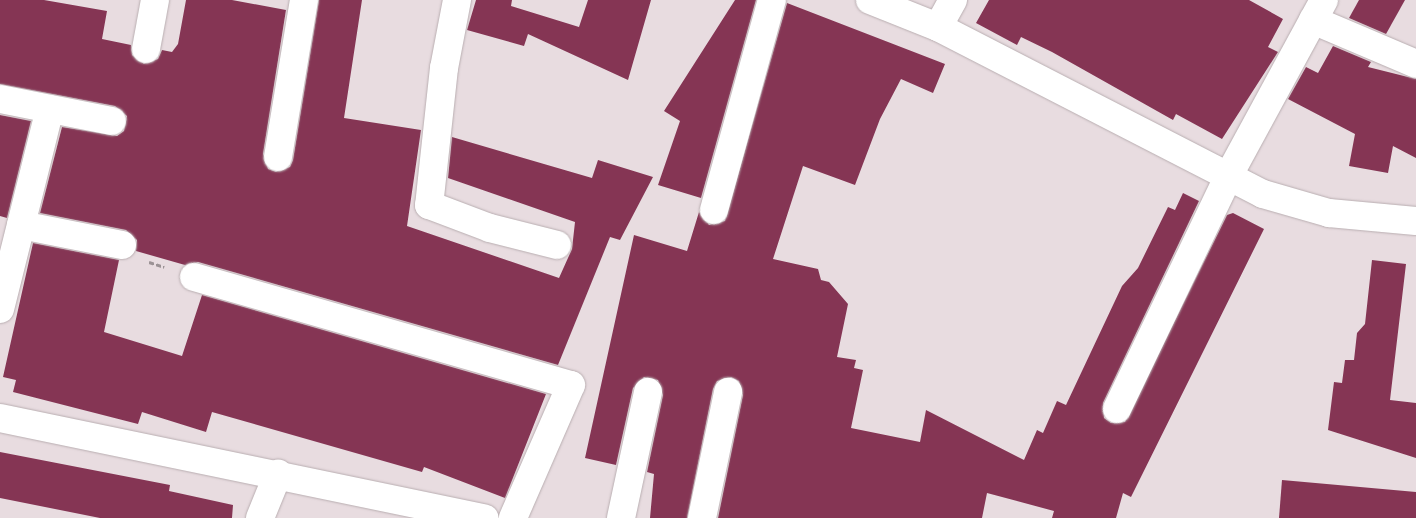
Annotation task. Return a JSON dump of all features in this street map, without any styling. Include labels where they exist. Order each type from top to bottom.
[{"type":"street","points":[[278,157],[304,0]]},
{"type":"street","points":[[457,0],[444,68],[429,205],[490,228],[556,245]]},
{"type":"street","points":[[714,210],[772,0]]},
{"type":"street","points":[[870,0],[938,27],[1230,175],[1303,208],[1416,221]]},
{"type":"street","points":[[938,27],[953,0]]},
{"type":"street","points":[[146,49],[151,1]]},
{"type":"street","points":[[1117,410],[1230,175],[1316,7],[1416,64]]},
{"type":"street","points":[[0,99],[112,121]]},
{"type":"street","points":[[0,309],[50,109]]},
{"type":"street","points":[[21,225],[122,245]]},
{"type":"street","points":[[194,277],[571,385],[513,518]]},
{"type":"street","points":[[620,518],[648,392]]},
{"type":"street","points":[[702,518],[728,392]]},
{"type":"street","points":[[0,418],[278,474],[470,517]]},
{"type":"street","points":[[260,518],[278,474]]},
{"type":"path","points":[[122,245],[146,249],[144,261],[194,277]]},
{"type":"building","points":[[0,0],[44,0],[107,11],[102,39],[131,45],[132,55],[144,64],[158,59],[162,50],[172,52],[178,44],[186,0],[232,0],[286,10],[263,154],[268,169],[276,172],[290,167],[293,160],[319,0],[362,0],[344,118],[421,130],[407,226],[559,278],[572,249],[575,222],[448,178],[452,137],[592,178],[598,160],[653,177],[620,240],[610,237],[558,365],[198,262],[185,265],[136,251],[137,240],[126,230],[40,213],[62,127],[117,136],[124,131],[127,116],[115,106],[0,84]]},
{"type":"building","points":[[476,0],[512,0],[511,6],[579,27],[588,0],[651,0],[628,80],[528,34],[524,46],[467,30]]},
{"type":"building","points":[[735,0],[756,0],[701,198],[658,185],[680,121],[664,111]]},
{"type":"building","points":[[989,0],[1249,0],[1283,19],[1268,47],[1278,52],[1222,139],[1176,114],[1173,120],[1052,52],[1021,37],[1017,45],[976,23]]},
{"type":"building","points":[[1359,0],[1405,0],[1386,34],[1349,18]]},
{"type":"building","points":[[787,3],[945,64],[933,93],[901,79],[880,119],[855,185],[803,166],[773,259],[818,269],[821,280],[829,282],[848,304],[837,357],[856,360],[854,368],[863,370],[851,428],[920,442],[926,410],[1024,460],[1037,430],[1043,433],[1057,401],[1066,405],[1122,286],[1138,268],[1168,207],[1175,210],[1183,193],[1199,201],[1103,403],[1104,418],[1111,423],[1125,422],[1227,215],[1233,213],[1264,229],[1131,497],[1123,493],[1116,518],[1052,518],[1054,511],[987,493],[982,518],[718,518],[743,395],[739,381],[731,377],[717,381],[713,389],[687,518],[650,518],[654,474],[647,472],[663,395],[658,380],[644,377],[633,388],[616,465],[585,458],[634,235],[687,251],[699,212],[709,225],[725,221]]},
{"type":"building","points":[[1333,46],[1371,62],[1368,67],[1416,79],[1416,158],[1393,146],[1388,173],[1349,166],[1355,134],[1288,99],[1306,67],[1318,73]]},
{"type":"building","points":[[0,115],[31,121],[7,218],[0,216]]},
{"type":"building","points":[[33,243],[119,260],[104,332],[182,356],[202,295],[546,394],[505,498],[424,467],[422,472],[212,412],[206,432],[142,412],[138,424],[13,392],[16,380],[3,377]]},
{"type":"building","points":[[1372,260],[1406,264],[1390,400],[1416,403],[1416,458],[1328,430],[1334,382],[1342,383],[1345,360],[1354,360],[1357,333],[1365,324]]},
{"type":"building","points":[[0,452],[170,485],[169,491],[233,505],[232,518],[100,518],[0,498]]},
{"type":"building","points":[[1282,480],[1416,492],[1416,518],[1279,518]]}]
